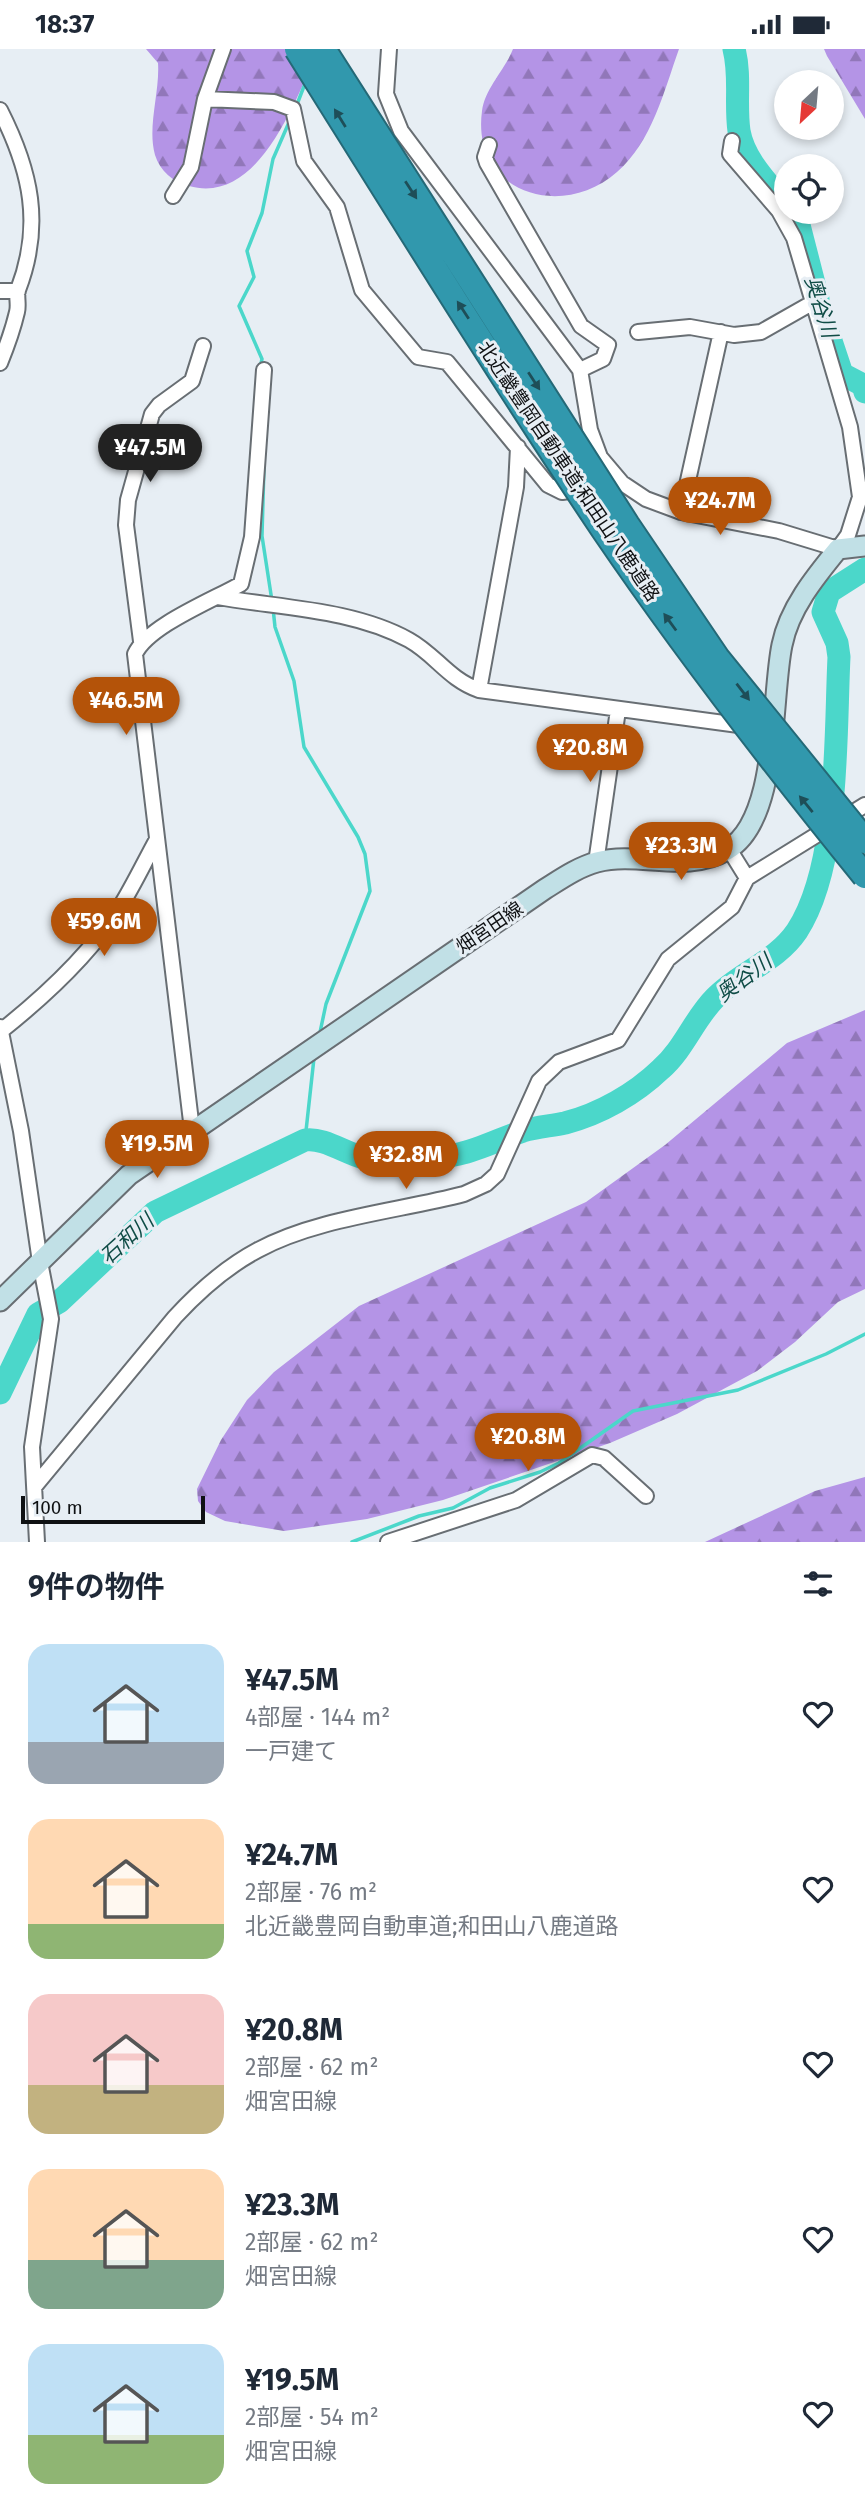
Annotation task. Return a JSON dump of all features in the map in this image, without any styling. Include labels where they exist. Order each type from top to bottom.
[{"type":"highway","name":"北近畿豊岡自動車道;和田山八鹿道路","points":[[297,49],[604,530],[709,676],[865,876]]},
{"type":"highway","name":"北近畿豊岡自動車道;和田山八鹿道路","points":[[323,49],[626,525],[717,658],[865,841]]},
{"type":"main road","points":[[838,549],[865,546]]},
{"type":"main road","name":"畑宮田線","points":[[0,1301],[129,1175],[545,889],[596,863],[622,859],[694,862],[729,849],[749,828],[762,796],[782,643],[809,587],[838,549]]},
{"type":"street","points":[[173,196],[191,167],[205,99],[223,49]]},
{"type":"street","points":[[389,49],[386,94],[401,131],[580,370],[590,430],[600,457],[622,483],[646,499],[681,512],[779,531],[838,549],[848,535],[860,497],[850,427],[794,238],[779,211],[730,154],[732,141]]},
{"type":"street","points":[[205,99],[274,102],[293,109],[304,160],[337,207],[362,291],[418,357],[447,362],[548,485],[562,492],[622,483]]},
{"type":"street","points":[[0,110],[16,141],[28,176],[33,223],[29,261],[18,291],[18,309],[0,363]]},
{"type":"street","points":[[489,145],[485,157],[487,163],[581,326],[608,345],[603,359],[580,370]]},
{"type":"street","points":[[0,291],[18,291]]},
{"type":"street","points":[[638,332],[690,327],[734,335],[761,332],[812,303]]},
{"type":"street","points":[[681,512],[721,332]]},
{"type":"street","points":[[141,641],[126,547],[128,500],[152,414],[159,405],[192,380],[203,346]]},
{"type":"street","points":[[192,1130],[135,654],[141,641],[159,627],[240,584],[246,571],[252,537],[264,370]]},
{"type":"street","points":[[479,690],[516,487],[518,447]]},
{"type":"street","points":[[218,597],[318,613],[382,629],[410,641],[460,683],[479,690],[772,730]]},
{"type":"street","points":[[596,863],[618,710]]},
{"type":"street","points":[[35,1486],[175,1317],[220,1275],[258,1250],[295,1234],[464,1194],[486,1184],[497,1174],[539,1081],[559,1062],[618,1040],[668,959],[732,907],[747,878],[865,806]]},
{"type":"street","points":[[37,1542],[34,1425],[51,1319],[21,1131],[0,1029],[32,1006],[96,941],[120,908],[156,841]]},
{"type":"street","points":[[729,849],[747,878]]},
{"type":"street","points":[[388,1542],[516,1500],[592,1455],[604,1458],[646,1496]]},
{"type":"green space","points":[[146,49],[319,49],[272,143],[255,164],[236,180],[214,188],[189,186],[178,182],[164,171],[157,161],[152,133],[158,63]]},
{"type":"green space","points":[[513,49],[679,49],[656,115],[629,160],[595,187],[571,195],[547,196],[525,191],[505,179],[491,162],[482,139],[484,103]]},
{"type":"green space","points":[[824,49],[865,49],[865,119],[844,84],[844,70],[835,70]]},
{"type":"green space","points":[[865,1010],[865,1289],[838,1302],[795,1342],[757,1371],[677,1414],[610,1443],[443,1500],[367,1519],[284,1531],[225,1521],[206,1512],[198,1501],[197,1489],[221,1440],[247,1400],[274,1372],[359,1306],[586,1202],[665,1145],[787,1043]]},
{"type":"green space","points":[[865,1477],[865,1542],[705,1542],[815,1491]]},
{"type":"waterway","name":"奥谷川","points":[[734,49],[738,121],[742,142],[758,171],[774,190]]},
{"type":"waterway","points":[[296,107],[306,81]]},
{"type":"waterway","points":[[260,368],[262,359],[239,306],[254,277],[247,251],[262,213],[273,159],[290,120]]},
{"type":"waterway","name":"奥谷川","points":[[798,224],[818,299]]},
{"type":"waterway","name":"奥谷川","points":[[828,332],[842,374],[863,385],[865,392]]},
{"type":"waterway","points":[[264,466],[262,536],[272,601]]},
{"type":"waterway","name":"奥谷川","points":[[0,1393],[38,1314],[59,1302],[155,1212],[305,1140],[319,1141],[357,1156],[376,1160],[412,1161],[447,1156],[523,1131],[565,1123],[604,1109],[628,1095],[661,1069],[715,998],[788,942],[797,931],[811,903],[828,836],[835,761],[839,657],[837,643],[823,612],[829,592],[865,569]]},
{"type":"waterway","points":[[273,608],[275,627],[294,681],[304,747],[358,837],[365,854],[370,891],[326,1004],[319,1037]]},
{"type":"waterway","points":[[305,1140],[314,1058]]},
{"type":"waterway","points":[[352,1542],[419,1516],[453,1508],[490,1488],[540,1472],[559,1463],[633,1411],[738,1390],[826,1354],[865,1334]]},
{"type":"water label","name":"石和川","points":[[127,1239]]}]
